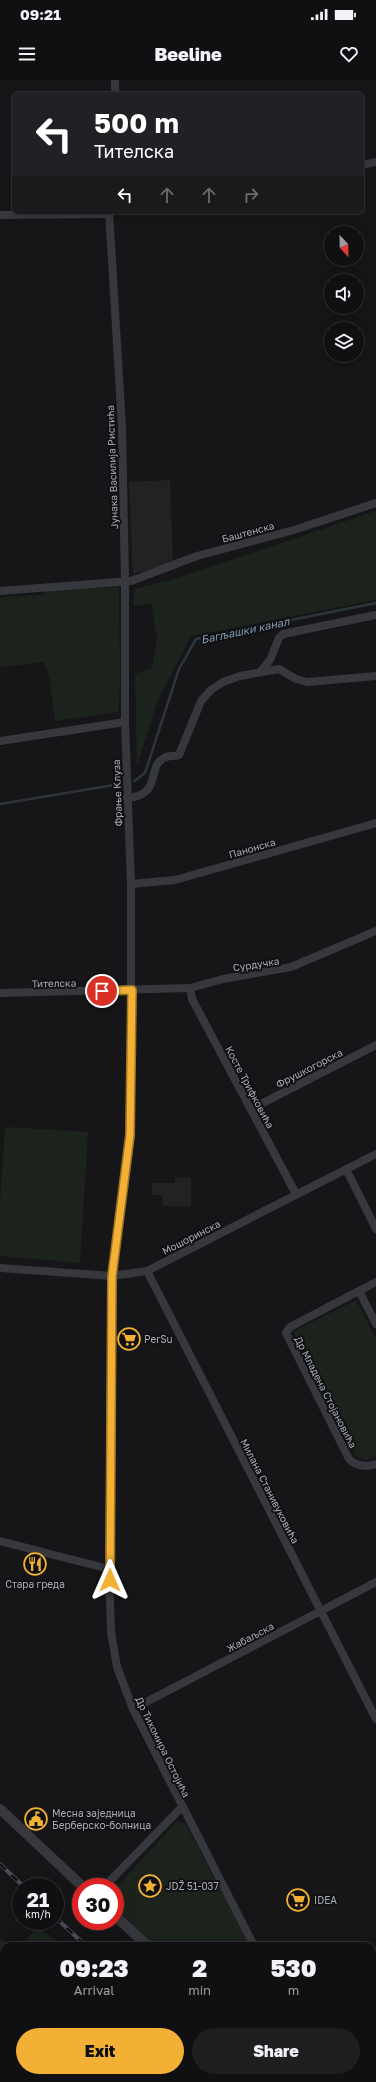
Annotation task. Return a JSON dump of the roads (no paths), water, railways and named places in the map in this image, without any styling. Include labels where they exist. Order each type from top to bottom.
[{"type":"street","points":[[115,92],[116,80]]},
{"type":"street","points":[[364,165],[376,162]]},
{"type":"street","points":[[0,215],[54,214]]},
{"type":"street","name":"Јунака Василија Ристића","points":[[109,214],[122,426],[125,582],[125,722]]},
{"type":"street","name":"Баштенска","points":[[0,591],[125,582],[146,576],[197,556],[294,530],[376,503]]},
{"type":"street","points":[[260,672],[270,660],[279,638],[283,634],[376,615]]},
{"type":"street","points":[[270,660],[279,669],[296,679],[308,682],[376,676]]},
{"type":"street","points":[[127,798],[150,788],[160,760],[168,756],[176,756],[180,753],[197,708],[211,690],[232,678],[279,669]]},
{"type":"street","points":[[0,741],[125,722]]},
{"type":"street","name":"Фрање Клуза","points":[[125,722],[131,884],[132,990]]},
{"type":"street","name":"Панонска","points":[[131,884],[175,880],[376,823]]},
{"type":"street","name":"Сурдучка","points":[[132,990],[190,988],[223,979],[291,967],[376,931]]},
{"type":"street","name":"Косте Трифковића","points":[[190,988],[192,999],[296,1194]]},
{"type":"street","name":"Тителска","points":[[0,993],[132,990]]},
{"type":"street","name":"Др Тихомира Остојића","points":[[132,990],[130,1135],[112,1276],[110,1569],[113,1645],[117,1667],[133,1709],[252,1942]]},
{"type":"street","name":"Фрушкогорска","points":[[251,1109],[376,1045]]},
{"type":"street","name":"Мошоринска","points":[[0,1268],[112,1276],[147,1271],[376,1154]]},
{"type":"street","points":[[346,1169],[376,1229]]},
{"type":"street","name":"Милана Станивуковића","points":[[147,1271],[376,1719]]},
{"type":"street","name":"Др Младена Стојановића","points":[[376,1282],[290,1327],[287,1330],[287,1337],[350,1459],[353,1463],[364,1466],[376,1464]]},
{"type":"street","points":[[359,1291],[376,1324]]},
{"type":"street","points":[[0,1541],[110,1569]]},
{"type":"street","name":"Жабаљска","points":[[133,1709],[376,1582]]},
{"type":"street","points":[[113,1878],[182,1807]]},
{"type":"street","points":[[0,1809],[73,1878]]},
{"type":"street","points":[[124,1924],[144,1942]]},
{"type":"waterway","name":"Багљашки канал","points":[[134,781],[145,773],[179,669],[196,639],[376,603]]},
{"type":"waterway","name":"Багљашки канал","points":[[0,804],[120,784]]},
{"type":"railway","points":[[0,1864],[15,1878]]},
{"type":"railway","points":[[64,1925],[82,1942]]},
{"type":"place","name":"PerSu","points":[[129,1339]]},
{"type":"place","name":"Стара греда","points":[[35,1564]]},
{"type":"place","name":"Месна заједница Берберско-болница","points":[[36,1819]]},
{"type":"place","name":"JDŽ 51-037","points":[[150,1886]]},
{"type":"place","name":"IDEA","points":[[298,1900]]}]
